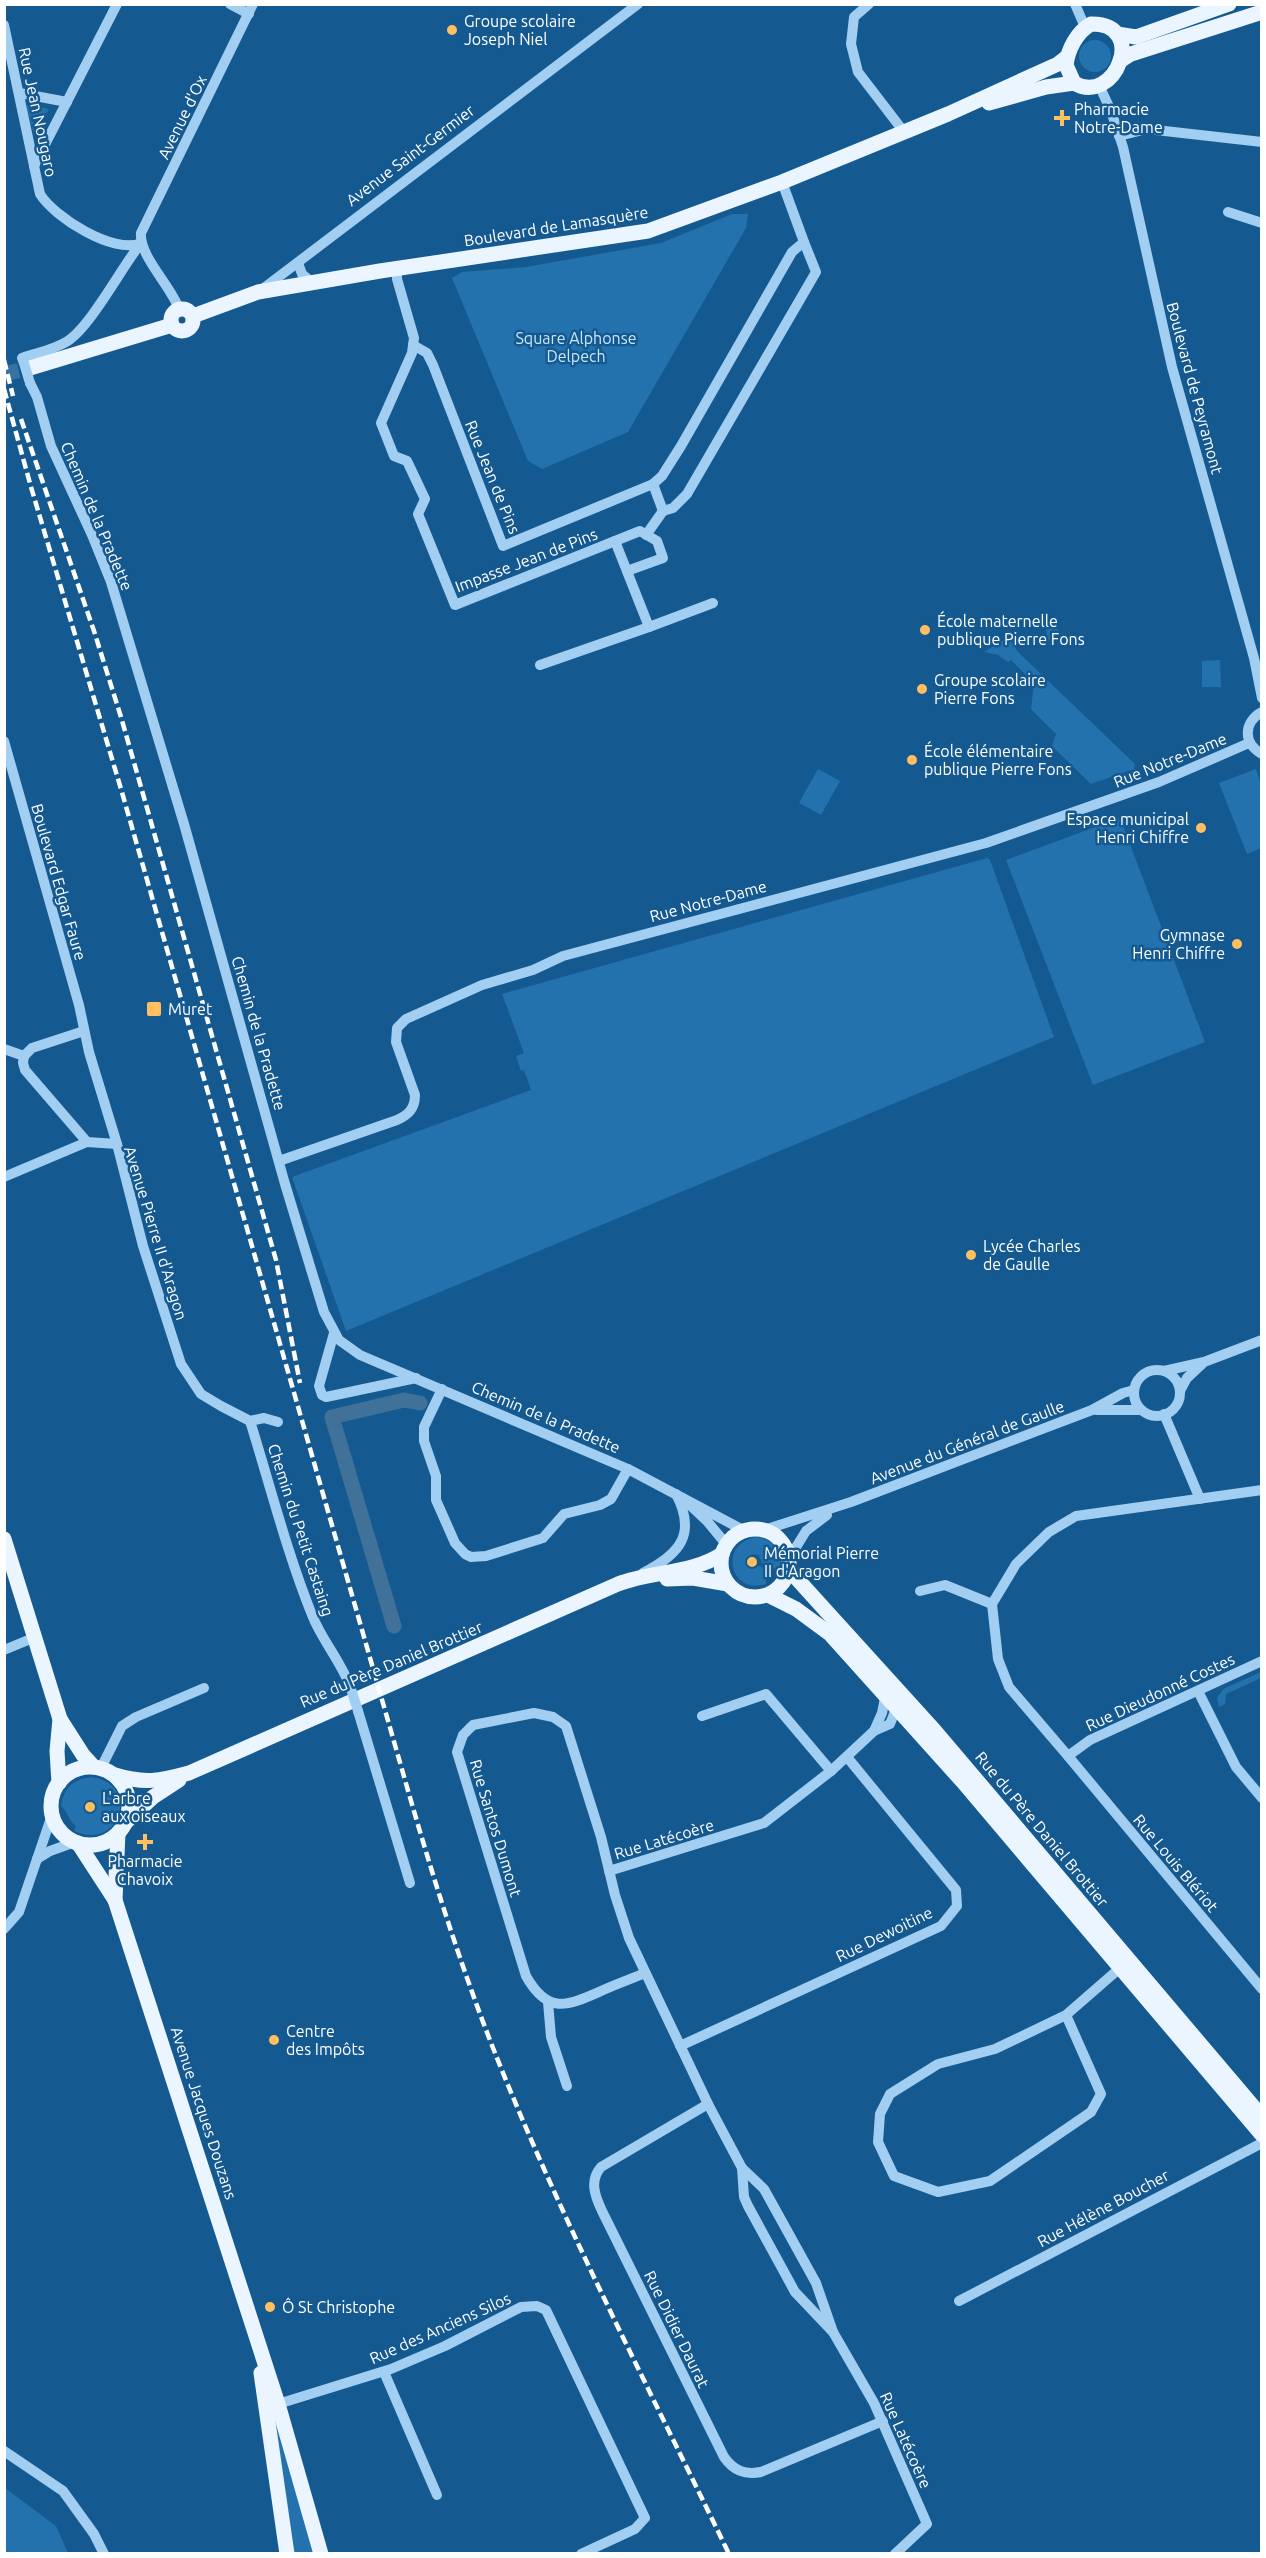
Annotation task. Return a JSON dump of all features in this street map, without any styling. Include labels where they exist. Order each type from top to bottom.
[{"type":"main road","points":[[1117,34],[1136,37],[1229,4]]},
{"type":"main road","points":[[1120,61],[1131,54],[1262,12]]},
{"type":"main road","points":[[1091,24],[1101,24],[1108,26],[1117,34],[1122,48],[1120,61],[1108,80],[1086,88],[1074,83],[1068,72],[1067,57],[1078,35],[1085,27],[1091,24]]},
{"type":"main road","name":"Boulevard de Lamasquère","points":[[258,292],[397,268],[648,231],[782,182],[948,114],[1058,64],[1067,57]]},
{"type":"main road","name":"Boulevard de Lamasquère","points":[[948,114],[1046,87],[1074,83]]},
{"type":"main road","name":"Avenue Saint-Germier","points":[[28,370],[172,325],[183,331],[194,323],[186,313],[258,292]]},
{"type":"main road","points":[[767,1529],[783,1542],[790,1563],[782,1585],[768,1595],[746,1596],[728,1584],[723,1575],[724,1549],[743,1530],[767,1529]]},
{"type":"main road","points":[[4,1539],[60,1719],[83,1755],[121,1782],[128,1797],[129,1805],[122,1828],[112,1839],[95,1845],[77,1843],[60,1831],[52,1815],[52,1798],[58,1783],[57,1752],[60,1719]]},
{"type":"main road","name":"Rue du Père Daniel Brottier","points":[[122,1828],[153,1797],[189,1773],[635,1577],[692,1567],[712,1560],[724,1549]]},
{"type":"main road","name":"Rue du Père Daniel Brottier","points":[[790,1563],[1262,2117]]},
{"type":"main road","name":"Rue du Père Daniel Brottier","points":[[608,1590],[638,1582],[672,1579],[693,1578],[728,1584]]},
{"type":"main road","name":"Rue du Père Daniel Brottier","points":[[768,1595],[796,1608],[830,1634],[885,1698],[963,1782],[1262,2135]]},
{"type":"main road","points":[[58,1783],[77,1769],[103,1770]]},
{"type":"main road","name":"Rue du Père Daniel Brottier","points":[[103,1770],[137,1782],[149,1782],[189,1773]]},
{"type":"main road","name":"Avenue Jacques Douzans","points":[[115,1900],[122,1828]]},
{"type":"main road","name":"Avenue Jacques Douzans","points":[[77,1843],[115,1900],[278,2404],[321,2553]]},
{"type":"main road","name":"Avenue Jacques Douzans","points":[[256,2338],[287,2553]]},
{"type":"street","points":[[34,166],[117,4]]},
{"type":"street","points":[[230,4],[251,9]]},
{"type":"street","name":"Avenue Saint-Germier","points":[[258,292],[638,4]]},
{"type":"street","points":[[869,4],[854,17],[850,44],[858,72],[904,132]]},
{"type":"street","points":[[1075,4],[1085,27]]},
{"type":"street","name":"Avenue d'Ox","points":[[141,243],[144,226],[206,105],[251,9]]},
{"type":"street","name":"Rue Jean Nougaro","points":[[4,25],[40,194],[46,203],[64,219],[118,246],[134,246],[141,243]]},
{"type":"street","name":"Boulevard de Peyramont","points":[[1099,85],[1119,136],[1172,367],[1254,658],[1262,698]]},
{"type":"street","points":[[19,93],[67,102]]},
{"type":"street","points":[[1119,136],[1147,129],[1262,142]]},
{"type":"street","points":[[627,571],[663,558],[657,542],[646,535],[663,511],[673,508],[687,494],[816,272],[782,182]]},
{"type":"street","points":[[1228,212],[1262,223]]},
{"type":"street","name":"Rue Jean de Pins","points":[[413,345],[427,353],[433,365],[503,546],[653,484],[662,476],[792,252],[804,242]]},
{"type":"street","points":[[28,370],[22,358],[57,346],[75,336],[84,326],[124,264],[141,243],[186,313]]},
{"type":"street","points":[[298,263],[302,274],[313,283]]},
{"type":"street","name":"Impasse Jean de Pins","points":[[397,268],[397,279],[414,338],[412,353],[381,423],[394,456],[407,461],[425,499],[418,514],[455,605],[639,531],[646,535]]},
{"type":"street","name":"Chemin de la Pradette","points":[[28,370],[51,446],[111,582],[184,824],[279,1161],[324,1312],[334,1333],[350,1350],[628,1469],[743,1530]]},
{"type":"street","points":[[653,484],[663,511]]},
{"type":"street","name":"Impasse Jean de Pins","points":[[615,541],[649,627]]},
{"type":"street","points":[[540,664],[713,603]]},
{"type":"street","points":[[1262,712],[1250,722],[1247,729],[1249,743],[1262,754]]},
{"type":"street","name":"Boulevard Edgar Faure","points":[[4,741],[8,772],[79,1005],[84,1031],[117,1144]]},
{"type":"street","name":"Rue Notre-Dame","points":[[279,1161],[397,1120],[409,1113],[414,1105],[415,1095],[396,1042],[397,1028],[406,1019],[482,985],[532,970],[563,956],[986,843],[1159,782],[1249,743]]},
{"type":"street","points":[[4,1177],[87,1142],[25,1070],[23,1063],[24,1056],[32,1048],[84,1031]]},
{"type":"street","points":[[4,1049],[24,1056]]},
{"type":"street","name":"Avenue Pierre II d'Aragon","points":[[87,1142],[117,1144],[143,1246],[181,1364],[201,1394],[250,1421],[264,1418],[278,1422]]},
{"type":"street","points":[[334,1333],[319,1386],[320,1391],[326,1397],[416,1378]]},
{"type":"street","points":[[1204,1362],[1187,1378],[1174,1408],[1157,1416],[1141,1410],[1136,1403],[1134,1390],[1142,1375],[1204,1362],[1262,1340]]},
{"type":"street","points":[[1164,1371],[1174,1377],[1180,1391]]},
{"type":"street","points":[[442,1389],[424,1427],[424,1441],[436,1476],[436,1500],[454,1543],[471,1557],[486,1556],[543,1538],[564,1514],[606,1503],[611,1499],[628,1469]]},
{"type":"street","name":"Avenue du Général de Gaulle","points":[[851,1502],[1092,1410],[1134,1390]]},
{"type":"street","name":"Avenue du Général de Gaulle","points":[[1092,1410],[1141,1410]]},
{"type":"street","points":[[1164,1414],[1200,1499]]},
{"type":"street","name":"Chemin du Petit Castaing","points":[[250,1421],[312,1615],[318,1630],[345,1672],[351,1689],[410,1882]]},
{"type":"street","points":[[1068,1756],[1010,1687],[998,1659],[992,1604],[1016,1564],[1049,1532],[1076,1516],[1262,1490]]},
{"type":"street","points":[[635,1577],[664,1562],[677,1550],[683,1540],[686,1520],[683,1508],[675,1494]]},
{"type":"street","name":"Chemin de la Pradette","points":[[675,1494],[707,1521],[724,1549]]},
{"type":"street","points":[[767,1529],[851,1502]]},
{"type":"street","points":[[790,1563],[800,1539],[816,1522],[851,1502]]},
{"type":"street","points":[[920,1591],[945,1585],[992,1604]]},
{"type":"street","points":[[4,1650],[33,1638]]},
{"type":"street","name":"Rue Dieudonné Costes","points":[[1068,1756],[1090,1740],[1262,1661]]},
{"type":"street","points":[[890,1724],[896,1709],[893,1682]]},
{"type":"street","points":[[103,1770],[122,1726],[136,1717],[204,1688]]},
{"type":"street","points":[[1198,1691],[1236,1767],[1262,1798]]},
{"type":"street","points":[[702,1716],[766,1694],[831,1772]]},
{"type":"street","name":"Rue Latécoère","points":[[874,1731],[882,1713],[885,1698]]},
{"type":"street","name":"Rue Santos Dumont","points":[[548,2002],[537,1992],[526,1976],[457,1752],[463,1735],[473,1725],[534,1713],[553,1717],[566,1726],[601,1837],[609,1871]]},
{"type":"street","name":"Rue Latécoère","points":[[895,2553],[927,2524],[884,2421],[833,2332],[816,2283],[764,2189],[742,2168],[708,2104],[629,1938],[609,1871],[764,1823],[831,1772],[874,1731],[890,1724],[908,1722]]},
{"type":"street","name":"Rue Louis Blériot","points":[[1068,1756],[1262,1989]]},
{"type":"street","name":"Rue Dewoitine","points":[[680,2046],[941,1926],[957,1906],[956,1890],[847,1757]]},
{"type":"street","points":[[4,1929],[19,1911],[52,1815]]},
{"type":"street","points":[[37,1859],[50,1851],[77,1843]]},
{"type":"street","points":[[1066,2015],[1101,2094],[1091,2112],[990,2181],[938,2192],[894,2176],[878,2142],[880,2114],[891,2094],[938,2064],[995,2049],[1066,2015],[1120,1968]]},
{"type":"street","points":[[567,2086],[551,2037],[548,2002],[573,2003],[645,1973]]},
{"type":"street","name":"Rue Didier Daurat","points":[[708,2104],[607,2163],[597,2172],[593,2185],[602,2211],[724,2457],[738,2471],[761,2472],[884,2421]]},
{"type":"street","name":"Rue Hélène Boucher","points":[[959,2301],[1262,2143]]},
{"type":"street","name":"Rue Latécoère","points":[[742,2168],[744,2197],[795,2292],[833,2332]]},
{"type":"street","name":"Rue des Anciens Silos","points":[[278,2404],[384,2372],[445,2346],[521,2307],[537,2306],[546,2310],[645,2518],[635,2529],[580,2553]]},
{"type":"street","points":[[384,2372],[436,2495]]},
{"type":"street","points":[[4,2451],[63,2491],[94,2534],[104,2553]]},
{"type":"green space","points":[[1095,40],[1106,45],[1111,56],[1106,67],[1095,72],[1084,67],[1079,56],[1084,45]]},
{"type":"green space","points":[[28,104],[49,109],[34,135],[27,107]]},
{"type":"green space","name":"Square Alphonse Delpech","points":[[732,214],[748,214],[746,228],[628,432],[542,469],[528,461],[452,278],[462,272],[526,267],[661,243]]},
{"type":"green space","points":[[1051,623],[1068,639],[1063,644],[1054,636],[1047,643],[1046,628]]},
{"type":"green space","points":[[1010,639],[1018,652],[1135,764],[1134,769],[1091,784],[1052,746],[1056,734],[1031,709],[1034,683],[1011,660],[1008,662],[998,655],[984,652],[1003,640]]},
{"type":"green space","points":[[1220,660],[1221,687],[1202,687],[1202,661]]},
{"type":"green space","points":[[818,769],[840,781],[821,815],[799,803]]},
{"type":"green space","points":[[1256,769],[1261,784],[1261,848],[1247,854],[1219,783]]},
{"type":"green space","points":[[1120,818],[1205,1042],[1093,1085],[1006,860]]},
{"type":"green space","points":[[987,858],[990,860],[1054,1037],[346,1331],[292,1177],[531,1090],[516,1056],[524,1053],[502,994]]},
{"type":"green space","points":[[757,1537],[776,1547],[780,1556],[780,1567],[769,1570],[762,1563],[759,1555],[753,1554],[748,1560],[751,1566],[760,1566],[767,1572],[766,1584],[754,1586],[744,1583],[737,1576],[733,1567],[733,1558],[736,1549],[744,1541]]},
{"type":"green space","points":[[1261,1672],[1261,1678],[1226,1694],[1225,1704],[1219,1707],[1217,1698],[1223,1689]]},
{"type":"green space","points":[[91,1777],[106,1782],[116,1791],[120,1802],[119,1814],[113,1825],[104,1832],[91,1835],[74,1831],[76,1826],[61,1806],[70,1786],[79,1780]]},
{"type":"green space","points":[[277,2414],[316,2553],[292,2553],[270,2417]]},
{"type":"green space","points":[[5,2488],[56,2526],[68,2553],[5,2553]]},
{"type":"waterway","points":[[394,1626],[332,1417],[404,1400],[420,1403]]},
{"type":"tunnel","points":[[4,374],[30,368]]},
{"type":"railway","points":[[4,360],[13,396]]},
{"type":"railway","points":[[4,389],[413,1809],[457,1949],[495,2053],[549,2180],[729,2554]]},
{"type":"railway","points":[[21,419],[121,717],[276,1260],[300,1383]]},
{"type":"place","name":"Groupe scolaire Joseph Niel","points":[[452,30]]},
{"type":"place","name":"Pharmacie Notre-Dame","points":[[1062,118]]},
{"type":"place","name":"École maternelle publique Pierre Fons","points":[[925,630]]},
{"type":"place","name":"Groupe scolaire Pierre Fons","points":[[922,689]]},
{"type":"place","name":"École élémentaire publique Pierre Fons","points":[[912,760]]},
{"type":"place","name":"Espace municipal Henri Chiffre","points":[[1201,828]]},
{"type":"place","name":"Gymnase Henri Chiffre","points":[[1237,944]]},
{"type":"place","name":"Muret","points":[[154,1009]]},
{"type":"place","name":"Lycée Charles de Gaulle","points":[[971,1255]]},
{"type":"place","name":"Mémorial Pierre II d'Aragon","points":[[752,1562]]},
{"type":"place","name":"L'arbre aux oiseaux","points":[[90,1807]]},
{"type":"place","name":"Pharmacie Chavoix","points":[[145,1842]]},
{"type":"place","name":"Centre des Impôts","points":[[274,2040]]},
{"type":"place","name":"Ô St Christophe","points":[[270,2307]]}]
